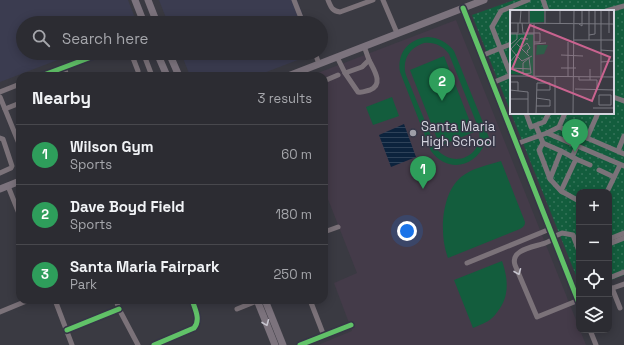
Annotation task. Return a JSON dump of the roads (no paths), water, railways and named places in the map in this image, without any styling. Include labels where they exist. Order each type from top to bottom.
[{"type":"main road","points":[[135,0],[141,16]]},
{"type":"main road","points":[[148,0],[154,16]]},
{"type":"main road","points":[[298,72],[484,0]]},
{"type":"main road","points":[[160,60],[165,72]]},
{"type":"main road","points":[[173,60],[177,72]]},
{"type":"main road","points":[[0,189],[16,183]]},
{"type":"main road","points":[[258,304],[275,345]]},
{"type":"main road","points":[[267,304],[283,345]]},
{"type":"street","points":[[294,0],[300,16]]},
{"type":"street","points":[[328,0],[332,9],[336,12],[340,12],[373,0]]},
{"type":"street","points":[[383,0],[397,34]]},
{"type":"street","points":[[510,74],[492,27],[501,11],[528,0]]},
{"type":"street","points":[[543,0],[547,10]]},
{"type":"street","points":[[610,10],[624,6]]},
{"type":"street","points":[[463,8],[553,238],[576,288]]},
{"type":"street","points":[[481,56],[510,44]]},
{"type":"street","points":[[337,57],[345,74],[358,92],[363,92],[374,88],[378,79],[364,46]]},
{"type":"street","points":[[52,72],[84,60]]},
{"type":"street","points":[[134,60],[138,71]]},
{"type":"street","points":[[146,60],[150,72]]},
{"type":"street","points":[[318,60],[319,64]]},
{"type":"street","points":[[345,74],[362,67],[369,60]]},
{"type":"street","points":[[64,68],[66,72]]},
{"type":"street","points":[[328,79],[338,75]]},
{"type":"street","points":[[492,82],[510,76]]},
{"type":"street","points":[[0,92],[16,86]]},
{"type":"street","points":[[0,97],[16,137]]},
{"type":"street","points":[[614,97],[624,102]]},
{"type":"street","points":[[5,109],[16,105]]},
{"type":"street","points":[[526,114],[531,127],[544,122],[548,114]]},
{"type":"street","points":[[516,144],[559,127],[565,114]]},
{"type":"street","points":[[587,138],[598,114]]},
{"type":"street","points":[[536,126],[543,142],[590,165]]},
{"type":"street","points":[[559,127],[624,154]]},
{"type":"street","points":[[546,133],[622,166],[614,177],[608,189]]},
{"type":"street","points":[[618,152],[624,136]]},
{"type":"street","points":[[0,138],[3,139],[12,166],[11,168],[0,173]]},
{"type":"street","points":[[543,142],[539,150],[550,179],[561,191],[576,199]]},
{"type":"street","points":[[561,191],[577,146]]},
{"type":"street","points":[[550,179],[561,151]]},
{"type":"street","points":[[599,170],[614,177]]},
{"type":"street","points":[[8,186],[16,206]]},
{"type":"street","points":[[328,231],[338,227]]},
{"type":"street","points":[[467,263],[550,229]]},
{"type":"street","points":[[576,243],[573,235],[562,233],[519,252],[514,262],[537,317],[576,302]]},
{"type":"street","points":[[612,238],[624,233]]},
{"type":"street","points":[[531,237],[535,246]]},
{"type":"street","points":[[612,243],[624,238]]},
{"type":"street","points":[[612,277],[624,272]]},
{"type":"street","points":[[612,289],[624,284]]},
{"type":"street","points":[[612,291],[620,308]]},
{"type":"street","points":[[0,312],[19,304]]},
{"type":"street","points":[[57,304],[72,345]]},
{"type":"street","points":[[117,304],[138,345]]},
{"type":"street","points":[[154,345],[194,328],[197,325],[198,320],[193,304]]},
{"type":"street","points":[[237,309],[250,304]]},
{"type":"street","points":[[312,304],[324,336]]},
{"type":"street","points":[[67,330],[119,309]]},
{"type":"street","points":[[300,345],[351,325]]},
{"type":"street","points":[[591,333],[596,345]]},
{"type":"place","name":"Dave Boyd Field","points":[[442,101]]},
{"type":"place","name":"Santa Maria High School","points":[[413,133]]},
{"type":"place","name":"Santa Maria Fairpark","points":[[575,152]]},
{"type":"place","name":"Wilson Gym","points":[[423,189]]}]
